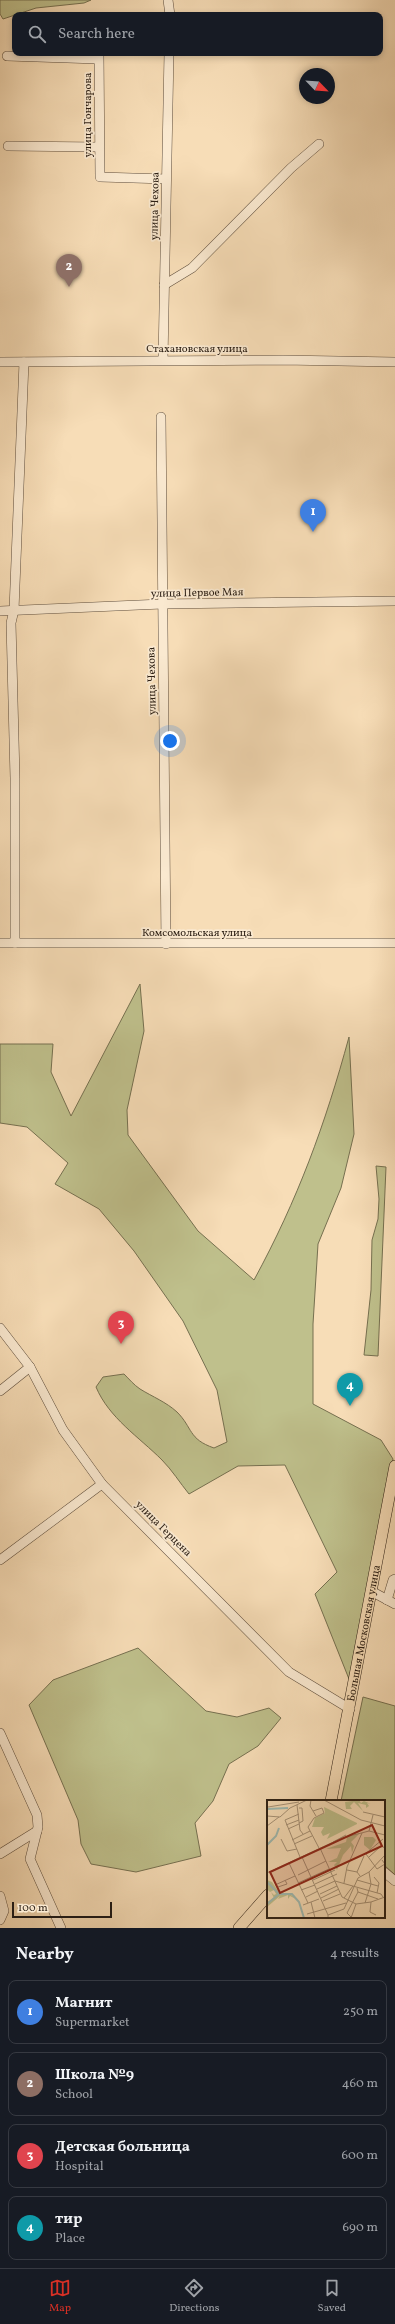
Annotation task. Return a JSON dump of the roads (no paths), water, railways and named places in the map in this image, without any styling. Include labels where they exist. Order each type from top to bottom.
[{"type":"main road","name":"Большая Московская улица","points":[[331,1800],[350,1709],[395,1466]]},
{"type":"main road","points":[[239,1928],[267,1896]]},
{"type":"street","points":[[168,0],[170,12]]},
{"type":"street","points":[[7,56],[99,56]]},
{"type":"street","name":"улица Гончарова","points":[[99,56],[100,177],[166,179]]},
{"type":"street","name":"улица Чехова","points":[[163,360],[169,56]]},
{"type":"street","points":[[164,285],[192,268],[291,168],[319,144]]},
{"type":"street","points":[[8,146],[99,147]]},
{"type":"street","name":"Стахановская улица","points":[[0,362],[163,360],[395,362]]},
{"type":"street","points":[[15,943],[16,778],[11,623],[14,610],[24,362]]},
{"type":"street","name":"улица Чехова","points":[[160,417],[166,944]]},
{"type":"street","name":"улица Первое Мая","points":[[0,611],[162,604],[395,601]]},
{"type":"street","name":"Комсомольская улица","points":[[0,943],[395,943]]},
{"type":"street","name":"улица Герцена","points":[[0,1328],[30,1367],[63,1430],[102,1484],[289,1672],[350,1709]]},
{"type":"street","points":[[0,1391],[30,1367]]},
{"type":"street","points":[[0,1560],[102,1484]]},
{"type":"street","points":[[371,1591],[391,1602],[393,1580],[395,1579]]},
{"type":"street","points":[[0,1733],[37,1815],[37,1832],[30,1859],[61,1928]]},
{"type":"street","points":[[0,1854],[37,1832]]},
{"type":"street","points":[[385,1873],[395,1881]]},
{"type":"street","points":[[0,1896],[4,1911],[0,1920]]},
{"type":"place","name":"Школа №9","points":[[69,287]]},
{"type":"place","name":"Магнит","points":[[313,532]]},
{"type":"place","name":"Детская больница","points":[[121,1344]]},
{"type":"place","name":"тир","points":[[350,1406]]}]
